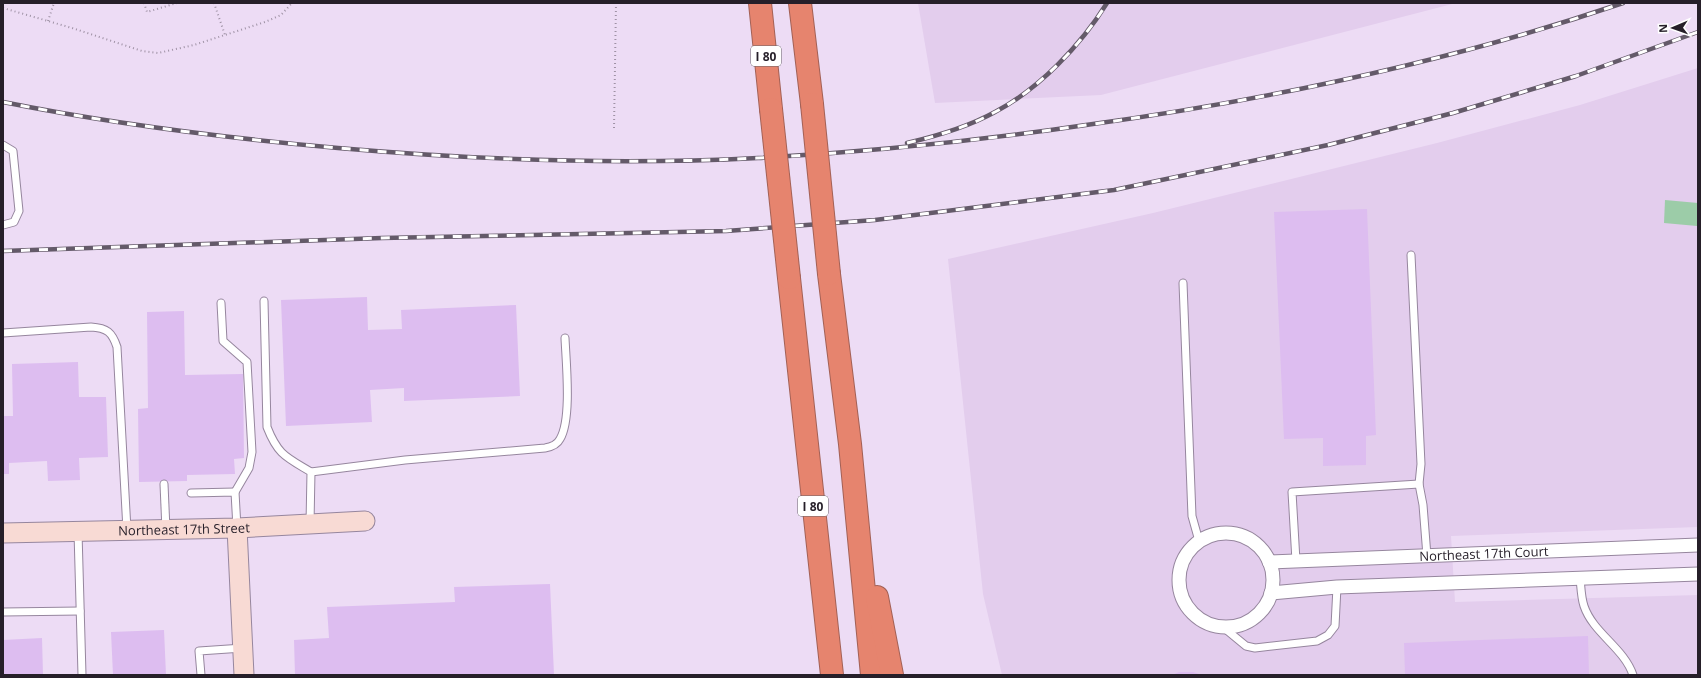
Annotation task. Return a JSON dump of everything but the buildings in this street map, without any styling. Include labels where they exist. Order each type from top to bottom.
[{"type":"highway","name":"I 80","points":[[760,3],[832,675]]},
{"type":"highway","points":[[801,8],[829,274],[850,444],[872,675]]},
{"type":"highway","points":[[795,338],[816,675]]},
{"type":"highway","points":[[850,444],[892,675]]},
{"type":"street","name":"Northeast 17th Street","points":[[3,534],[237,528],[365,521]]},
{"type":"street","points":[[237,528],[244,675]]},
{"type":"street","points":[[1225,533],[1239,535],[1251,541],[1262,550],[1269,562],[1273,577],[1271,593],[1264,608],[1253,619],[1238,626],[1223,627],[1209,624],[1196,616],[1187,606],[1180,592],[1179,578],[1182,564],[1189,551],[1199,541],[1212,535],[1225,533]]},
{"type":"street","name":"Northeast 17th Court","points":[[1269,562],[1698,545]]},
{"type":"street","points":[[1271,593],[1337,587],[1698,574]]},
{"type":"lane","points":[[3,145],[13,152],[19,211],[14,222],[3,225]]},
{"type":"lane","points":[[1411,255],[1422,464],[1419,484],[1423,505],[1427,556]]},
{"type":"lane","points":[[1183,283],[1191,501],[1192,516],[1199,541]]},
{"type":"lane","points":[[264,301],[267,427],[273,441],[283,456],[311,472],[405,460],[545,448],[553,446],[560,440],[566,416],[565,338]]},
{"type":"lane","points":[[221,303],[223,341],[247,362],[252,452],[249,468],[235,492],[237,528]]},
{"type":"lane","points":[[3,333],[91,327],[102,328],[113,336],[117,347],[127,531]]},
{"type":"lane","points":[[310,524],[311,472]]},
{"type":"lane","points":[[164,484],[166,530]]},
{"type":"lane","points":[[1296,561],[1292,492],[1419,484]]},
{"type":"lane","points":[[191,493],[235,492]]},
{"type":"lane","points":[[78,532],[82,675]]},
{"type":"lane","points":[[1580,578],[1584,606],[1592,620],[1623,658],[1633,675]]},
{"type":"lane","points":[[1223,627],[1238,641],[1250,647],[1317,641],[1328,635],[1335,626],[1337,587]]},
{"type":"lane","points":[[3,612],[80,611]]},
{"type":"lane","points":[[201,675],[199,651],[243,648]]},
{"type":"path","points":[[48,21],[54,3]]},
{"type":"path","points":[[144,3],[147,12],[178,3]]},
{"type":"path","points":[[214,3],[224,35]]},
{"type":"path","points":[[3,8],[142,51],[158,53],[194,45],[281,15],[292,3]]},
{"type":"path","points":[[614,128],[616,3]]},
{"type":"shaded area","points":[[918,3],[1456,3],[1101,95],[935,103]]},
{"type":"shaded area","points":[[1698,68],[1698,527],[1451,536],[1455,602],[1698,595],[1698,675],[1002,675],[983,594],[948,259],[1153,213],[1437,143],[1580,105]]},
{"type":"green space","points":[[1665,200],[1698,203],[1697,226],[1664,223]]},
{"type":"railway","points":[[907,143],[963,127],[995,112],[1027,91],[1058,65],[1072,50],[1097,19],[1107,3]]},
{"type":"railway","points":[[3,102],[170,130],[296,144],[443,156],[600,161],[705,160],[799,156],[922,145],[1045,131],[1222,104],[1358,77],[1425,61],[1557,24],[1623,3]]},
{"type":"railway","points":[[3,251],[382,238],[726,231],[875,220],[1114,190],[1328,145],[1453,113],[1576,76],[1698,32]]}]
